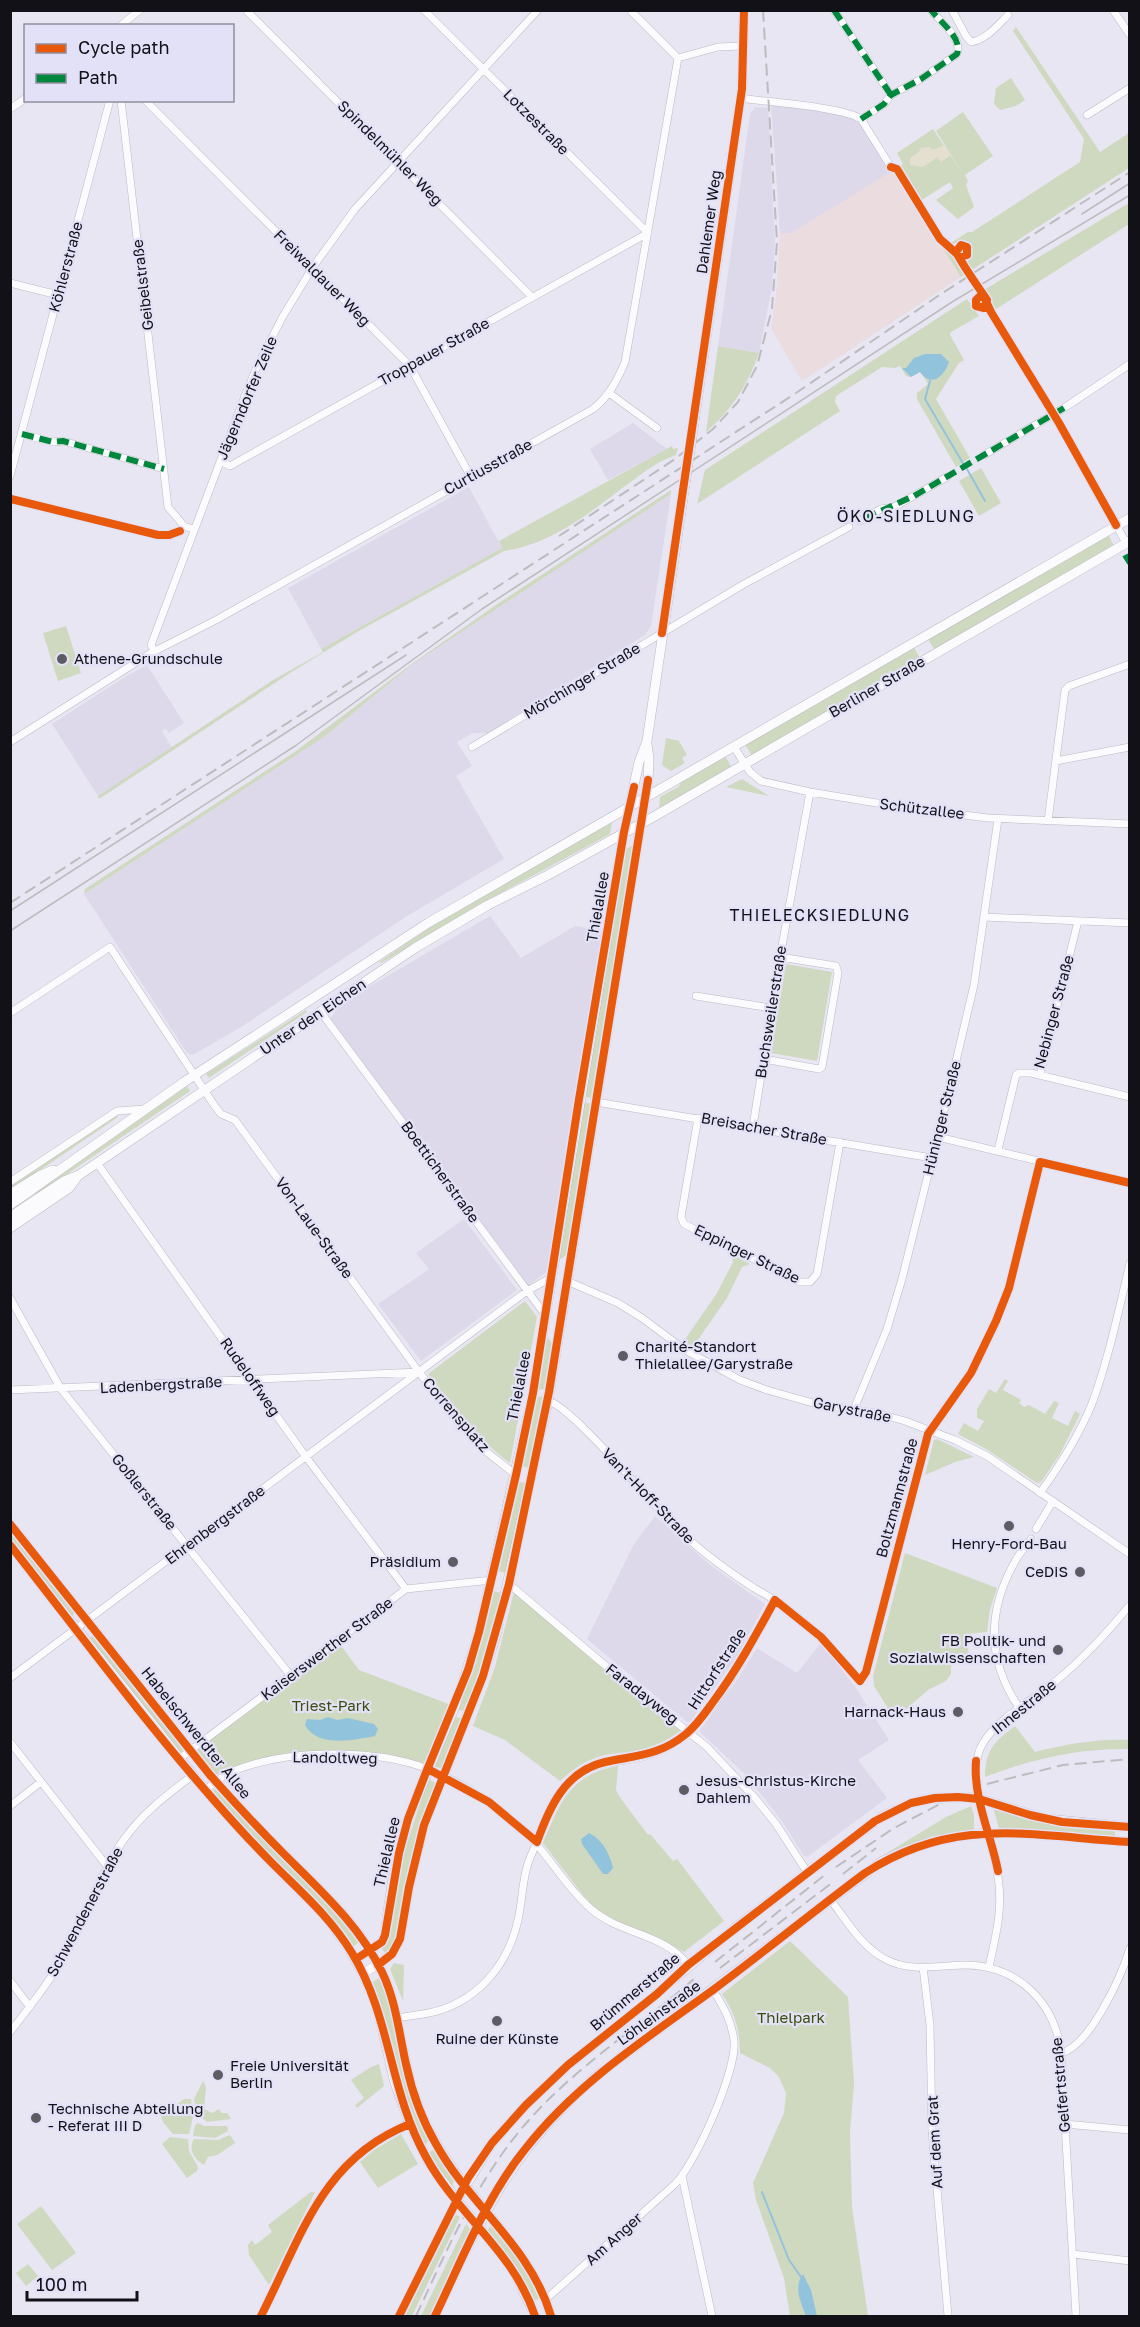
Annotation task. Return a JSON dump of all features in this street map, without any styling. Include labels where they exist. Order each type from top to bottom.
[{"type":"main road","name":"Dahlemer Weg","points":[[662,633],[740,98],[744,10]]},
{"type":"main road","name":"Berliner Straße","points":[[629,807],[1130,518]]},
{"type":"main road","name":"Berliner Straße","points":[[624,832],[1128,542]]},
{"type":"main road","points":[[629,807],[639,762],[647,741],[662,633]]},
{"type":"main road","points":[[640,824],[649,759],[647,741]]},
{"type":"main road","name":"Thielallee","points":[[356,1959],[382,1942],[385,1935],[399,1852],[408,1819],[468,1671],[492,1580],[533,1393],[579,1099],[629,807]]},
{"type":"main road","name":"Unter den Eichen","points":[[10,1205],[194,1075],[428,923],[629,807]]},
{"type":"main road","name":"Thielallee","points":[[363,1974],[392,1954],[400,1939],[409,1887],[422,1835],[483,1676],[508,1584],[548,1401],[640,824]]},
{"type":"main road","name":"Unter den Eichen","points":[[10,1217],[64,1181],[79,1175],[415,948],[488,905],[548,875],[624,832]]},
{"type":"main road","points":[[371,961],[380,972]]},
{"type":"main road","points":[[579,1099],[596,1102]]},
{"type":"main road","points":[[10,1194],[39,1176],[64,1165]]},
{"type":"main road","points":[[10,1228],[69,1188],[79,1175]]},
{"type":"main road","points":[[552,1277],[567,1281]]},
{"type":"main road","name":"Boetticherstraße","points":[[546,1316],[559,1334]]},
{"type":"main road","points":[[516,1475],[531,1479]]},
{"type":"main road","name":"Habelschwerdter Allee","points":[[10,1524],[216,1781],[265,1835],[337,1906],[370,1950]]},
{"type":"main road","name":"Habelschwerdter Allee","points":[[10,1545],[192,1775],[255,1845],[326,1917],[356,1959]]},
{"type":"main road","points":[[492,1580],[508,1584]]},
{"type":"main road","name":"Brümmerstraße","points":[[458,2202],[492,2143],[526,2105],[568,2064],[649,2001],[688,1965],[875,1821],[911,1803],[949,1797],[979,1799],[1046,1819],[1130,1827]]},
{"type":"main road","name":"Löhleinstraße","points":[[477,2224],[524,2150],[566,2103],[596,2077],[881,1862],[908,1849],[946,1837],[989,1832],[1130,1842]]},
{"type":"main road","points":[[370,1950],[378,1965],[397,2018],[411,2085],[436,2144],[466,2186],[523,2256],[551,2316]]},
{"type":"main road","points":[[356,1959],[382,2020],[396,2083],[410,2124],[423,2151],[458,2202],[507,2261],[533,2312],[545,2300]]},
{"type":"main road","points":[[423,2151],[436,2144]]},
{"type":"street","points":[[122,24],[140,10]]},
{"type":"street","name":"Spindelmühler Weg","points":[[246,10],[532,297]]},
{"type":"street","name":"Lotzestraße","points":[[424,10],[648,233]]},
{"type":"street","name":"Jägerndorfer Zeile","points":[[154,651],[151,645],[193,529],[256,369],[283,316],[313,267],[355,210],[538,10]]},
{"type":"street","points":[[630,10],[678,58],[718,47],[742,46]]},
{"type":"street","points":[[834,10],[891,95]]},
{"type":"street","points":[[861,119],[884,104],[891,95],[921,79],[957,54],[957,41],[931,10]]},
{"type":"street","points":[[952,10],[971,42],[978,41],[1008,15]]},
{"type":"street","points":[[1113,10],[1130,34]]},
{"type":"street","name":"Curtiusstraße","points":[[10,742],[154,651],[226,615],[593,409],[609,393],[625,362],[678,58]]},
{"type":"street","points":[[1087,115],[1130,88]]},
{"type":"street","points":[[740,98],[841,111],[861,119],[891,167]]},
{"type":"street","points":[[10,109],[24,99]]},
{"type":"street","name":"Köhlerstraße","points":[[10,476],[109,102]]},
{"type":"street","name":"Geibelstraße","points":[[121,102],[168,507],[184,526],[193,529]]},
{"type":"street","name":"Freiwaldauer Weg","points":[[147,102],[410,366],[471,477]]},
{"type":"street","name":"Troppauer Straße","points":[[220,461],[230,466],[648,233]]},
{"type":"street","points":[[10,283],[58,295]]},
{"type":"street","points":[[984,455],[1064,408],[1130,364]]},
{"type":"street","points":[[609,393],[657,428]]},
{"type":"street","points":[[22,434],[100,451],[164,469]]},
{"type":"street","points":[[860,521],[881,509],[894,507],[947,477]]},
{"type":"street","points":[[1116,525],[1128,542]]},
{"type":"street","name":"Mörchinger Straße","points":[[472,747],[744,584],[849,527]]},
{"type":"street","points":[[1048,821],[1065,690],[1069,686],[1130,664]]},
{"type":"street","name":"Schützallee","points":[[734,747],[750,772],[761,781],[810,792],[908,808],[998,819],[1130,824]]},
{"type":"street","points":[[1056,761],[1130,747]]},
{"type":"street","name":"Buchsweilerstraße","points":[[753,1126],[771,1008],[810,792]]},
{"type":"street","name":"Hüninger Straße","points":[[854,1409],[893,1309],[938,1137],[974,986],[998,819]]},
{"type":"street","points":[[984,917],[1130,923]]},
{"type":"street","name":"Nebinger Straße","points":[[998,1150],[1016,1075],[1023,1071],[1040,1075],[1078,921]]},
{"type":"street","name":"Von-Laue-Straße","points":[[10,1013],[110,947],[221,1114],[235,1120],[419,1372]]},
{"type":"street","points":[[764,1059],[822,1067],[838,968],[780,957]]},
{"type":"street","points":[[696,996],[771,1008]]},
{"type":"street","name":"Boetticherstraße","points":[[320,1011],[546,1316]]},
{"type":"street","points":[[1040,1075],[1130,1097]]},
{"type":"street","name":"Breisacher Straße","points":[[596,1102],[753,1126],[932,1158]]},
{"type":"street","name":"Unter den Eichen","points":[[10,1182],[117,1111],[146,1108]]},
{"type":"street","name":"Eppinger Straße","points":[[698,1118],[681,1217],[684,1224],[800,1282],[810,1282],[817,1274],[840,1142]]},
{"type":"street","points":[[938,1137],[1130,1183]]},
{"type":"street","name":"Boltzmannstraße","points":[[860,1681],[866,1672],[930,1429],[971,1373],[996,1322],[1009,1288],[1040,1162]]},
{"type":"street","name":"Rudeloffweg","points":[[97,1163],[306,1457],[406,1589]]},
{"type":"street","points":[[1040,1493],[1070,1449],[1092,1401],[1102,1372],[1130,1263]]},
{"type":"street","points":[[528,1291],[552,1277]]},
{"type":"street","name":"Garystraße","points":[[567,1281],[618,1303],[685,1350],[726,1374],[790,1397],[880,1414],[930,1429],[987,1456],[1130,1554]]},
{"type":"street","name":"Corrensplatz","points":[[516,1475],[480,1445],[419,1372],[528,1291]]},
{"type":"street","name":"Goßlerstraße","points":[[10,1298],[61,1389],[291,1676]]},
{"type":"street","name":"Ladenbergstraße","points":[[10,1390],[419,1372]]},
{"type":"street","name":"Ehrenbergstraße","points":[[10,1678],[419,1372]]},
{"type":"street","name":"Van't-Hoff-Straße","points":[[548,1401],[557,1404],[586,1431],[670,1522],[698,1548],[736,1576],[775,1600],[821,1637],[860,1681]]},
{"type":"street","points":[[1036,1529],[1053,1501]]},
{"type":"street","points":[[1020,1709],[1000,1674],[995,1658],[994,1623],[1010,1571],[1031,1539]]},
{"type":"street","name":"Kaiserswerther Straße","points":[[179,1759],[406,1589],[492,1580]]},
{"type":"street","name":"Faradayweg","points":[[508,1584],[707,1747],[776,1824],[807,1872]]},
{"type":"street","name":"Hittorfstraße","points":[[397,2018],[430,2013],[458,2002],[475,1992],[495,1972],[515,1934],[527,1865],[553,1802],[560,1792],[578,1774],[591,1766],[659,1751],[689,1732],[739,1665],[775,1600]]},
{"type":"street","name":"Ihnestraße","points":[[989,1967],[999,1928],[1000,1895],[998,1871],[979,1799],[975,1774],[976,1761],[981,1747],[993,1730],[1082,1659],[1130,1605]]},
{"type":"street","points":[[10,1742],[107,1866]]},
{"type":"street","name":"Landoltweg","points":[[205,1790],[231,1772],[278,1758],[367,1756],[403,1761],[428,1769],[489,1802],[537,1842],[591,1909],[613,1924],[651,1937],[673,1949],[688,1965]]},
{"type":"street","name":"Schwendenerstraße","points":[[10,2031],[57,1970],[107,1866],[137,1823],[153,1806],[192,1775]]},
{"type":"street","points":[[10,1806],[42,1782]]},
{"type":"street","name":"Gelfertstraße","points":[[830,1899],[862,1940],[886,1960],[903,1966],[989,1967],[1020,1981],[1038,1998],[1053,2022],[1061,2053],[1076,2316]]},
{"type":"street","points":[[1061,2053],[1072,2047],[1102,2009],[1117,1981],[1130,1948]]},
{"type":"street","name":"Auf dem Grat","points":[[923,1967],[930,2025],[932,2131],[948,2316]]},
{"type":"street","points":[[10,1981],[30,2007]]},
{"type":"street","points":[[712,1990],[730,2022],[734,2040],[734,2057],[719,2102],[682,2176],[712,2316]]},
{"type":"street","points":[[261,2316],[309,2217],[332,2179],[370,2145],[394,2130],[410,2124]]},
{"type":"street","points":[[1065,2124],[1130,2130]]},
{"type":"street","name":"Am Anger","points":[[545,2300],[682,2176]]},
{"type":"street","name":"Brümmerstraße","points":[[399,2316],[458,2202]]},
{"type":"street","name":"Löhleinstraße","points":[[435,2316],[477,2224]]},
{"type":"street","points":[[1073,2254],[1130,2261]]},
{"type":"shaded area","points":[[771,103],[858,116],[894,170],[791,234],[780,233]]},
{"type":"shaded area","points":[[755,107],[768,108],[775,243],[772,287],[759,353],[718,346],[750,114]]},
{"type":"shaded area","points":[[894,170],[961,277],[802,381],[771,328],[776,297],[780,233],[791,233]]},
{"type":"shaded area","points":[[633,423],[667,449],[608,480],[590,449]]},
{"type":"shaded area","points":[[469,487],[502,548],[321,649],[288,588]]},
{"type":"shaded area","points":[[671,494],[651,626],[645,635],[488,733],[472,733],[457,742],[472,766],[456,776],[504,859],[407,916],[241,1027],[193,1055],[187,1053],[84,894],[324,737],[413,664]]},
{"type":"shaded area","points":[[147,665],[184,723],[169,733],[166,729],[162,731],[172,748],[98,796],[52,724]]},
{"type":"shaded area","points":[[490,916],[521,958],[575,926],[604,931],[549,1270],[528,1286],[330,1018],[335,1013],[334,1010],[372,985]]},
{"type":"shaded area","points":[[464,1219],[517,1290],[421,1361],[378,1304],[429,1269],[416,1253]]},
{"type":"shaded area","points":[[655,1516],[709,1564],[765,1604],[736,1658],[690,1722],[687,1722],[587,1639],[634,1544]]},
{"type":"shaded area","points":[[820,1644],[854,1685],[889,1740],[858,1760],[887,1798],[807,1857],[804,1856],[782,1821],[745,1774],[700,1730],[733,1686],[757,1648],[797,1673]]},
{"type":"green space","points":[[1016,27],[1100,152],[1129,133],[1129,168],[961,277],[894,170],[903,164],[897,153],[933,129],[963,174],[936,131],[963,112],[993,156],[965,175],[974,207],[958,219],[936,200],[953,188],[950,182],[920,201],[943,238],[951,243],[968,232],[972,232],[1080,162],[1084,139],[1013,31]]},
{"type":"green space","points":[[1011,78],[1025,100],[1016,106],[1000,110],[994,104],[996,88]]},
{"type":"green space","points":[[1129,203],[1129,224],[996,309],[984,290]]},
{"type":"green space","points":[[967,299],[979,316],[951,332],[950,335],[964,360],[959,363],[936,399],[970,458],[956,467],[917,399],[917,393],[928,384],[921,372],[910,377],[906,376],[900,366],[882,367],[836,396],[835,402],[840,411],[697,504],[705,470]]},
{"type":"green space","points":[[718,346],[759,353],[738,396],[724,415],[706,432]]},
{"type":"green space","points":[[672,446],[673,449],[678,448],[676,455],[651,467],[570,525],[538,542],[504,551],[357,632],[290,673],[99,799],[98,796],[273,680],[323,652],[321,649],[502,548],[499,541]]},
{"type":"green space","points":[[981,468],[1001,503],[979,516],[959,481]]},
{"type":"green space","points":[[671,490],[671,494],[413,664],[324,737],[84,894],[85,889],[296,751],[413,663],[496,605]]},
{"type":"green space","points":[[1108,534],[1114,546],[934,649],[928,639]]},
{"type":"green space","points":[[66,626],[81,673],[58,681],[43,633]]},
{"type":"green space","points":[[913,646],[920,658],[752,756],[745,744]]},
{"type":"green space","points":[[666,738],[679,741],[687,755],[682,758],[685,763],[671,771],[662,765]]},
{"type":"green space","points":[[725,756],[732,768],[659,810],[660,797],[678,787],[683,780]]},
{"type":"green space","points":[[742,779],[769,796],[726,787]]},
{"type":"green space","points":[[612,822],[610,834],[506,890],[381,963],[379,962],[438,922]]},
{"type":"green space","points":[[635,844],[593,1098],[585,1097],[624,850]]},
{"type":"green space","points":[[786,964],[832,972],[817,1061],[771,1053]]},
{"type":"green space","points":[[306,1010],[307,1012],[209,1078],[206,1074]]},
{"type":"green space","points":[[187,1086],[190,1091],[36,1195],[33,1194]]},
{"type":"green space","points":[[583,1102],[592,1104],[568,1253],[561,1259],[559,1258]]},
{"type":"green space","points":[[116,1114],[118,1117],[11,1190],[11,1186]]},
{"type":"green space","points":[[732,1255],[750,1264],[742,1267],[727,1298],[693,1347],[684,1341],[717,1293],[733,1262]]},
{"type":"green space","points":[[525,1301],[537,1317],[510,1463],[476,1433],[428,1374]]},
{"type":"green space","points":[[546,1335],[553,1345],[546,1389],[537,1390]]},
{"type":"green space","points":[[1005,1379],[1008,1381],[1003,1390],[1021,1400],[1019,1403],[1024,1407],[1029,1405],[1045,1414],[1054,1401],[1059,1403],[1052,1418],[1068,1426],[1075,1411],[1080,1414],[1060,1454],[1041,1482],[1037,1483],[986,1449],[958,1434],[964,1423],[978,1431],[984,1421],[977,1418],[977,1409],[989,1389],[996,1393]]},
{"type":"green space","points":[[545,1396],[529,1468],[521,1466],[536,1397]]},
{"type":"green space","points":[[937,1439],[974,1457],[955,1462],[925,1475],[934,1440]]},
{"type":"green space","points":[[518,1482],[527,1483],[506,1573],[498,1571]]},
{"type":"green space","points":[[10,1528],[77,1612],[71,1616],[11,1540]]},
{"type":"green space","points":[[905,1553],[997,1588],[990,1609],[987,1632],[967,1634],[969,1659],[951,1666],[951,1674],[946,1681],[928,1690],[895,1719],[874,1686],[873,1676]]},
{"type":"green space","points":[[493,1591],[502,1593],[492,1634],[466,1711],[458,1710],[484,1633]]},
{"type":"green space","points":[[514,1592],[681,1730],[647,1748],[589,1760],[560,1781],[505,1740],[473,1726],[495,1667]]},
{"type":"green space","points":[[94,1634],[184,1749],[179,1753],[89,1639]]},
{"type":"green space","name":"Triest-Park","points":[[339,1643],[359,1670],[451,1705],[426,1763],[304,1752],[261,1758],[215,1775],[197,1752],[199,1748]]},
{"type":"green space","points":[[455,1717],[463,1718],[442,1769],[434,1766]]},
{"type":"green space","points":[[1015,1726],[1035,1752],[1105,1740],[1129,1740],[1129,1749],[1092,1750],[1056,1756],[985,1777],[985,1768],[992,1747]]},
{"type":"green space","points":[[618,1766],[616,1790],[619,1796],[648,1835],[650,1834],[673,1861],[677,1859],[724,1921],[684,1952],[658,1937],[624,1925],[596,1909],[543,1843],[562,1803],[578,1783],[602,1770]]},
{"type":"green space","points":[[428,1779],[436,1783],[412,1853],[397,1939],[386,1955],[381,1947],[392,1912],[404,1853]]},
{"type":"green space","points":[[217,1787],[333,1908],[361,1941],[352,1947],[296,1882],[211,1793]]},
{"type":"green space","points":[[971,1806],[974,1829],[932,1836],[882,1856],[946,1817]]},
{"type":"green space","points":[[993,1807],[1055,1825],[1115,1831],[1115,1836],[999,1828]]},
{"type":"green space","name":"Thielpark","points":[[790,1941],[848,1997],[854,2083],[850,2133],[852,2207],[868,2316],[790,2316],[784,2278],[756,2200],[753,2183],[784,2113],[786,2093],[779,2077],[770,2068],[740,2053],[736,2022],[722,1994]]},
{"type":"green space","points":[[394,1963],[404,1965],[403,2001],[390,1969]]},
{"type":"green space","points":[[381,1977],[429,2139],[426,2144],[422,2143],[401,2089],[385,2020],[371,1983]]},
{"type":"green space","points":[[379,2064],[384,2086],[357,2108],[355,2105],[364,2098],[351,2080]]},
{"type":"green space","points":[[203,2081],[206,2087],[204,2109],[212,2113],[219,2109],[221,2113],[227,2113],[231,2119],[207,2122],[197,2114],[194,2099]]},
{"type":"green space","points":[[184,2099],[191,2099],[193,2117],[189,2134],[173,2134],[161,2116]]},
{"type":"green space","points":[[198,2123],[204,2126],[227,2126],[228,2131],[215,2138],[193,2136],[195,2125]]},
{"type":"green space","points":[[401,2134],[418,2164],[378,2188],[360,2162],[374,2150]]},
{"type":"green space","points":[[230,2135],[235,2143],[217,2155],[208,2157],[204,2165],[193,2154],[194,2139],[218,2140]]},
{"type":"green space","points":[[170,2137],[188,2139],[189,2151],[198,2167],[197,2171],[187,2178],[162,2144]]},
{"type":"green space","points":[[435,2149],[455,2179],[451,2188],[428,2153]]},
{"type":"green space","points":[[311,2192],[315,2192],[269,2285],[249,2255],[248,2245],[252,2240],[255,2245],[272,2232],[268,2225]]},
{"type":"green space","points":[[41,2206],[76,2253],[52,2270],[17,2224]]},
{"type":"green space","points":[[454,2214],[460,2217],[412,2316],[403,2316]]},
{"type":"green space","points":[[466,2224],[470,2233],[431,2316],[421,2316]]},
{"type":"green space","points":[[492,2224],[523,2263],[539,2299],[532,2301],[487,2231]]},
{"type":"green space","points":[[28,2264],[38,2276],[26,2286],[16,2273]]},
{"type":"sand","points":[[944,145],[951,155],[941,162],[938,157],[923,167],[910,165],[910,158],[919,152],[920,148],[929,147],[933,150]]},
{"type":"water","points":[[925,354],[941,354],[949,362],[937,379],[928,379],[920,372],[911,377],[902,368],[906,368],[914,358]]},
{"type":"water","points":[[328,1717],[337,1720],[348,1718],[374,1724],[378,1729],[375,1736],[337,1741],[318,1737],[305,1725],[307,1719],[320,1720]]},
{"type":"water","points":[[589,1833],[602,1843],[608,1852],[613,1868],[608,1874],[603,1874],[582,1844],[581,1839]]},
{"type":"water","points":[[803,2274],[811,2290],[817,2316],[806,2316],[800,2300],[798,2290]]},
{"type":"waterway","points":[[930,381],[925,399],[964,465]]},
{"type":"waterway","points":[[967,469],[985,501]]},
{"type":"waterway","points":[[762,2192],[789,2260],[801,2277]]},
{"type":"tram line","points":[[1082,214],[1130,183]]},
{"type":"tram line","points":[[10,931],[295,746],[482,609],[952,302],[1130,195]]},
{"type":"tram line","points":[[10,911],[406,655]]},
{"type":"railway","points":[[559,536],[675,459],[713,429],[738,402],[757,366],[772,309],[777,242],[763,10]]},
{"type":"railway","points":[[10,903],[796,393],[938,296],[1130,172]]},
{"type":"railway","points":[[987,1784],[1063,1765],[1130,1759]]},
{"type":"railway","points":[[836,1867],[894,1828],[940,1804]]},
{"type":"railway","points":[[843,1874],[876,1848]]},
{"type":"railway","points":[[715,1962],[826,1874]]},
{"type":"railway","points":[[720,1968],[833,1882]]},
{"type":"railway","points":[[416,2316],[479,2189],[494,2165],[529,2120],[588,2064],[695,1978]]},
{"type":"marked path","points":[[834,10],[891,95]]},
{"type":"marked path","points":[[861,119],[884,104],[891,95],[921,79],[957,54],[958,48],[954,36],[931,10]]},
{"type":"marked path","points":[[865,518],[914,496],[1064,408]]},
{"type":"marked path","points":[[22,434],[53,442],[63,441],[164,469]]},
{"type":"marked path","points":[[1125,555],[1130,563]]},
{"type":"cycle path","points":[[662,633],[742,89],[744,10]]},
{"type":"cycle path","points":[[891,167],[897,169],[940,239],[955,252],[957,254],[960,257],[967,255],[967,247],[961,245],[956,252],[960,258],[967,271],[987,300],[984,308],[976,306],[976,300],[984,297],[991,312],[1059,423],[1116,525]]},
{"type":"cycle path","points":[[11,499],[158,535],[169,535],[180,531]]},
{"type":"cycle path","points":[[378,1965],[392,1954],[400,1939],[409,1887],[424,1825],[483,1676],[509,1584],[549,1392],[648,780]]},
{"type":"cycle path","points":[[356,1959],[382,1942],[385,1935],[399,1853],[408,1819],[468,1670],[479,1632],[533,1393],[579,1099],[624,832],[634,787]]},
{"type":"cycle path","points":[[428,1769],[489,1802],[537,1842],[553,1804],[569,1782],[579,1774],[605,1762],[657,1751],[676,1741],[694,1727],[730,1677],[775,1600],[821,1637],[860,1681],[866,1672],[928,1434],[971,1373],[996,1321],[1009,1288],[1040,1162],[1130,1183]]},
{"type":"cycle path","points":[[10,1524],[210,1775],[338,1909],[373,1955],[387,1983],[411,2085],[431,2135],[465,2187],[529,2268],[551,2316]]},
{"type":"cycle path","points":[[10,1545],[186,1767],[250,1840],[305,1895],[344,1940],[365,1977],[375,2003],[404,2106],[426,2157],[453,2197],[513,2272],[535,2316]]},
{"type":"cycle path","points":[[976,1761],[977,1789],[998,1871]]},
{"type":"cycle path","points":[[399,2316],[468,2178],[492,2143],[526,2105],[568,2065],[657,1994],[688,1965],[875,1821],[911,1803],[935,1798],[958,1797],[979,1799],[1062,1822],[1130,1827]]},
{"type":"cycle path","points":[[435,2316],[476,2229],[499,2187],[526,2148],[567,2103],[638,2044],[732,1976],[865,1873],[898,1855],[930,1843],[962,1836],[1026,1834],[1130,1842]]},
{"type":"cycle path","points":[[261,2316],[302,2230],[334,2180],[355,2158],[380,2139],[410,2124]]},
{"type":"place","name":"Athene-Grundschule","points":[[62,659]]},
{"type":"place","name":"Charité-Standort Thielallee/Garystraße","points":[[623,1356]]},
{"type":"place","name":"Henry-Ford-Bau","points":[[1009,1526]]},
{"type":"place","name":"Präsidium","points":[[453,1562]]},
{"type":"place","name":"CeDiS","points":[[1080,1572]]},
{"type":"place","name":"FB Politik- und Sozialwissenschaften","points":[[1058,1650]]},
{"type":"place","name":"Harnack-Haus","points":[[958,1712]]},
{"type":"place","name":"Jesus-Christus-Kirche Dahlem","points":[[684,1790]]},
{"type":"place","name":"Ruine der Künste","points":[[497,2021]]},
{"type":"place","name":"Freie Universität Berlin","points":[[218,2075]]},
{"type":"place","name":"Technische Abteilung - Referat III D","points":[[36,2118]]},
{"type":"district","name":"ÖKO-SIEDLUNG","points":[[906,516]]},
{"type":"district","name":"THIELECKSIEDLUNG","points":[[820,915]]}]
